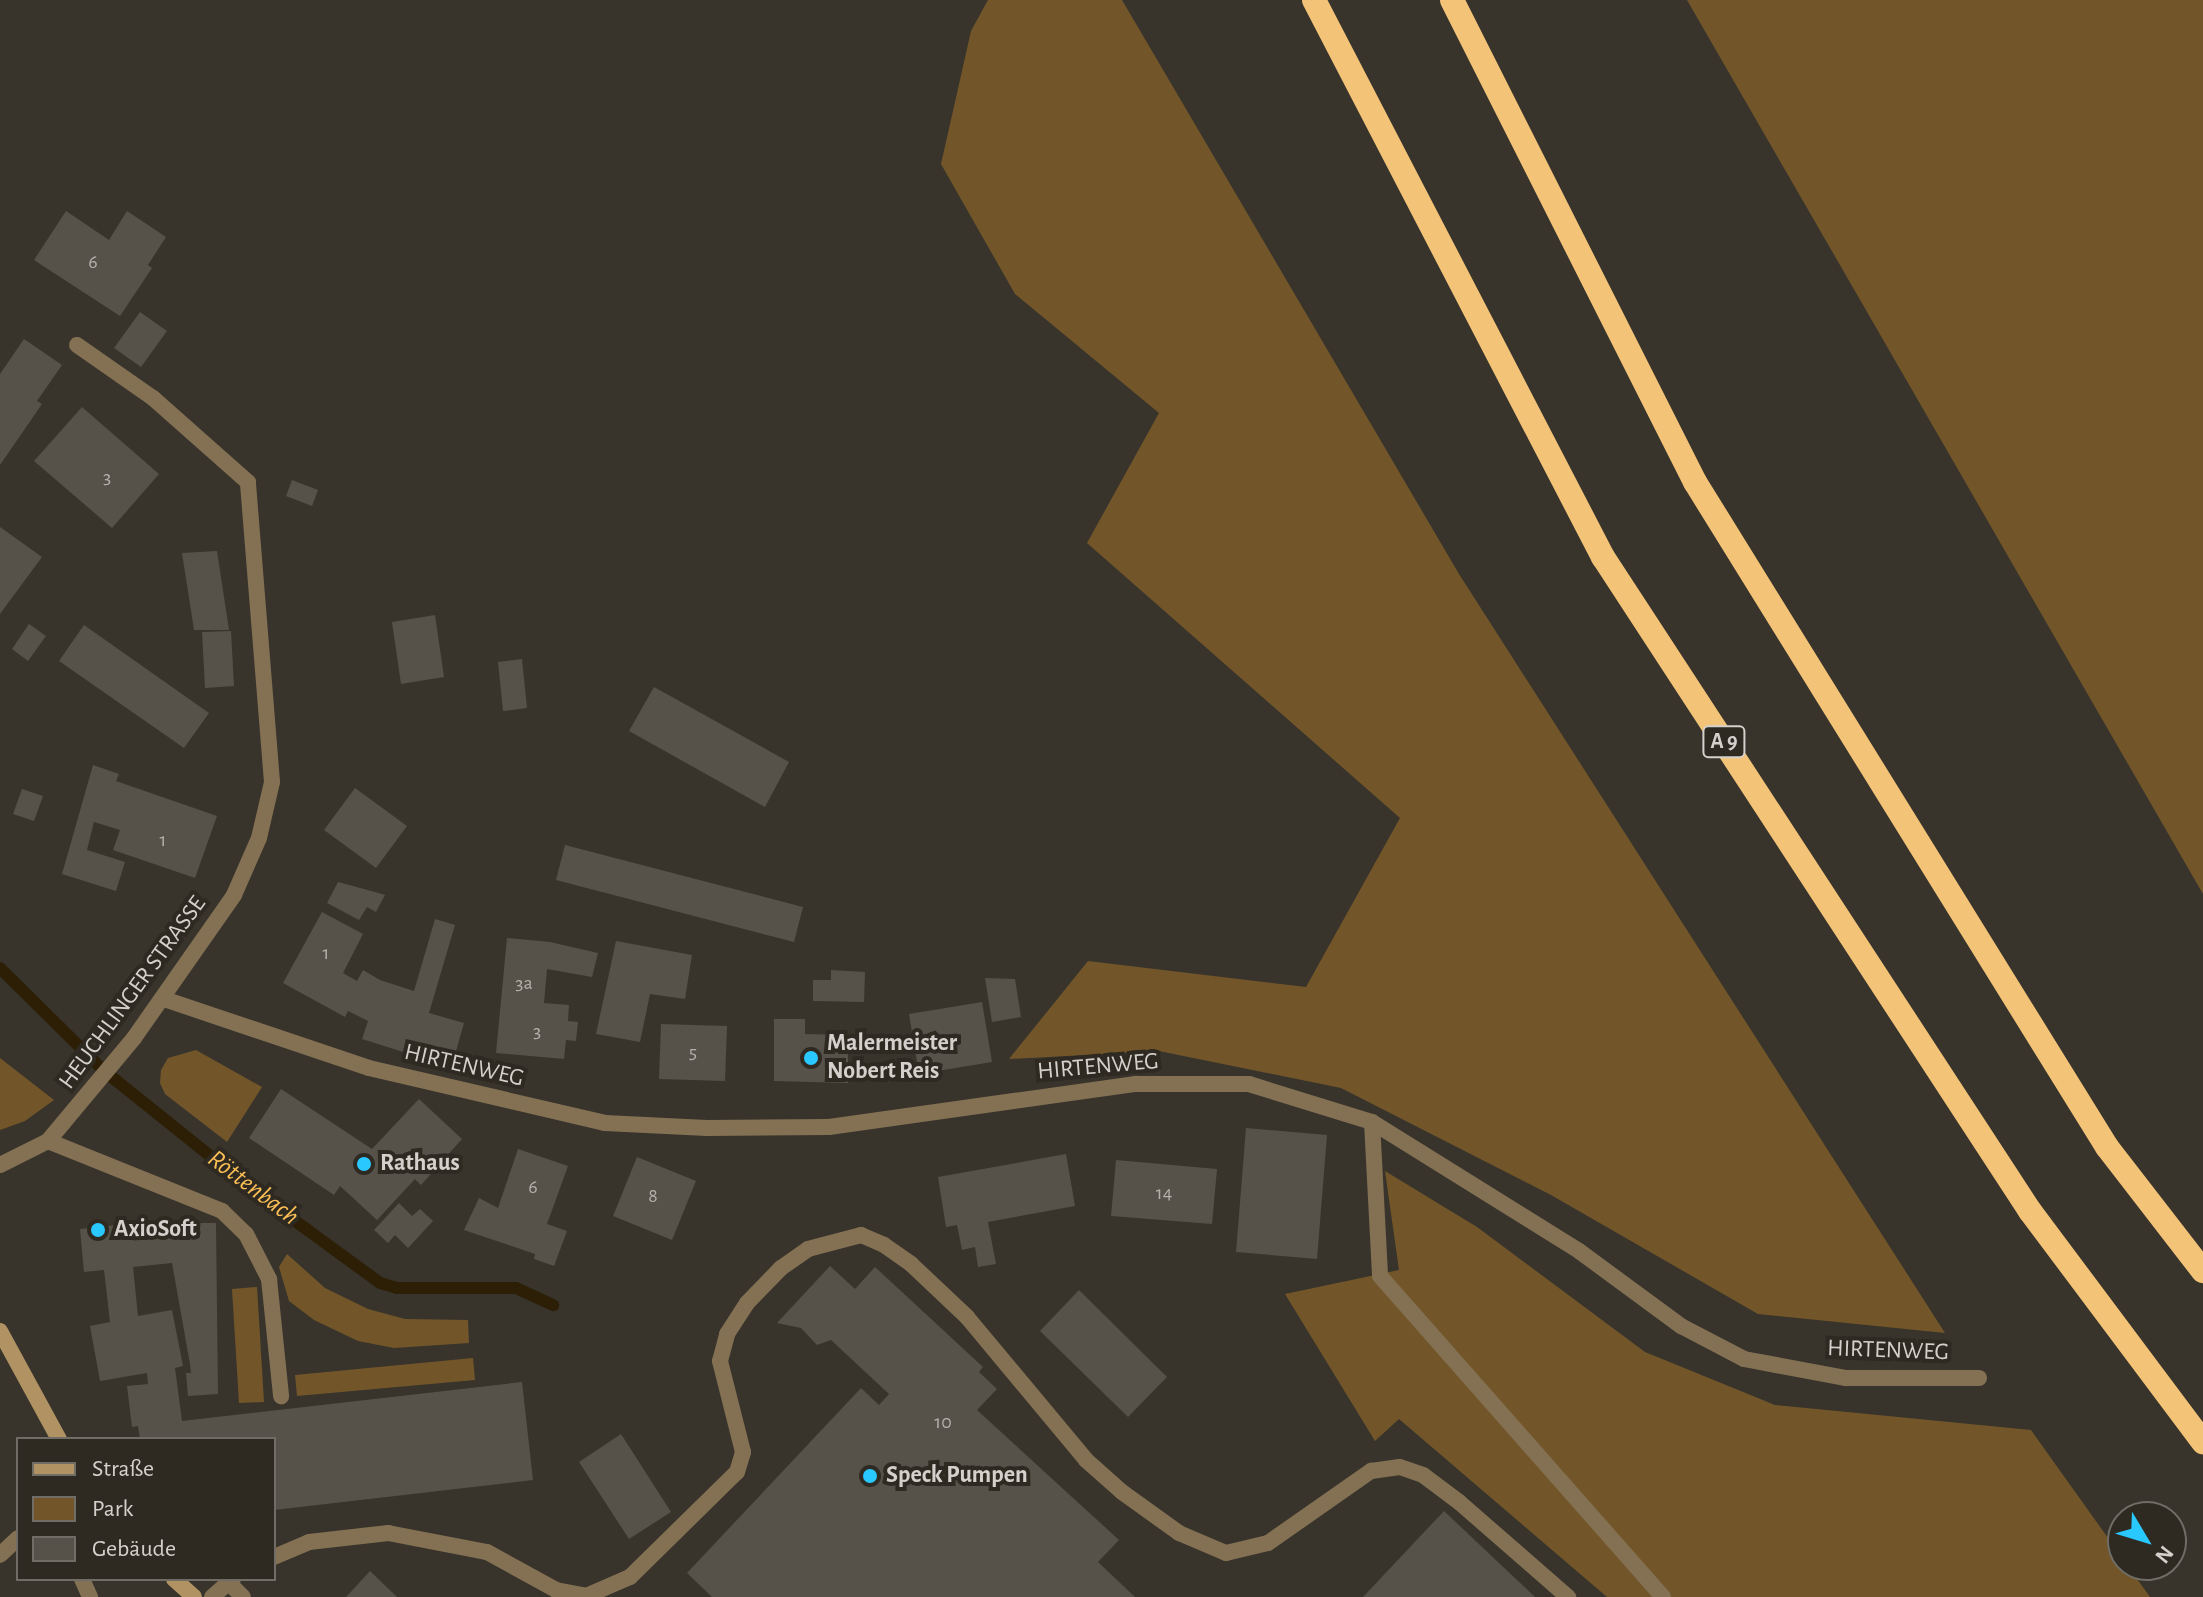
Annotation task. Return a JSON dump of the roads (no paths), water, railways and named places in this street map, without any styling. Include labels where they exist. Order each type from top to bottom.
[{"type":"highway","name":"A 9","points":[[1314,0],[1603,557],[2030,1211],[2203,1442]]},
{"type":"highway","points":[[1452,0],[1695,482],[2107,1147],[2203,1271]]},
{"type":"main road","points":[[0,1331],[58,1437]]},
{"type":"main road","points":[[176,1581],[194,1597]]},
{"type":"street","name":"HEUCHLINGER STRASSE","points":[[0,1165],[48,1141],[62,1127],[164,999],[234,895],[259,838],[272,782],[248,482],[153,398],[77,345]]},
{"type":"street","name":"HIRTENWEG","points":[[164,999],[369,1068],[605,1123],[707,1128],[829,1127],[1136,1084],[1249,1084],[1372,1122],[1579,1251],[1681,1326],[1744,1359],[1846,1378],[1979,1378]]},
{"type":"street","points":[[1372,1122],[1380,1276],[1663,1597]]},
{"type":"street","points":[[48,1141],[222,1211],[246,1234],[269,1279],[281,1396]]},
{"type":"street","points":[[276,1556],[309,1542],[388,1533],[487,1552],[556,1590],[586,1596],[630,1577],[737,1472],[743,1452],[720,1361],[727,1334],[747,1303],[781,1268],[808,1249],[861,1235],[884,1245],[911,1264],[956,1306],[1086,1460],[1122,1492],[1179,1533],[1226,1553],[1268,1543],[1371,1471],[1400,1467],[1423,1475],[1459,1502],[1568,1597]]},
{"type":"street","points":[[0,1555],[16,1540]]},
{"type":"street","points":[[212,1597],[230,1581],[243,1597]]},
{"type":"waterway","name":"Röttenbach","points":[[0,968],[103,1070],[253,1190],[380,1283],[397,1288],[516,1288],[553,1305]]},
{"type":"place","name":"Malermeister Nobert Reis","points":[[811,1058]]},
{"type":"place","name":"Rathaus","points":[[364,1164]]},
{"type":"place","name":"AxioSoft","points":[[98,1230]]},
{"type":"place","name":"Speck Pumpen","points":[[870,1476]]}]
